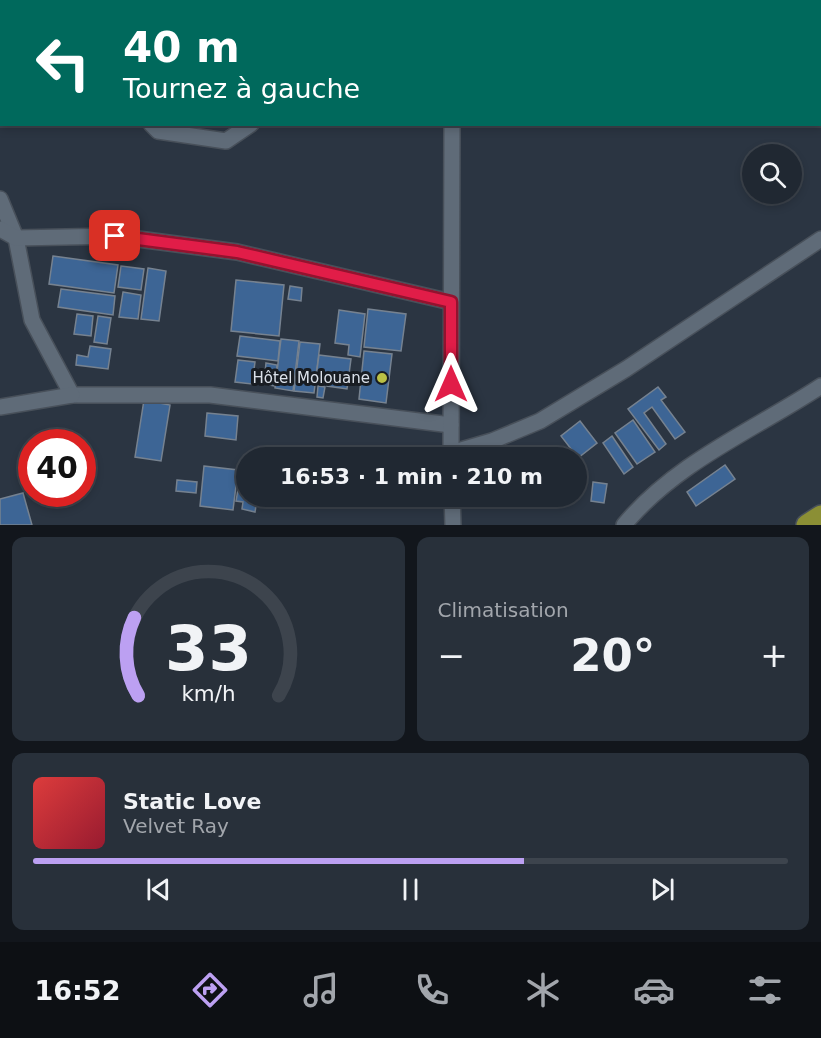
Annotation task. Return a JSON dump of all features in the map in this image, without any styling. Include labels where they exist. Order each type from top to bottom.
[{"type":"highway","points":[[807,525],[821,516]]},
{"type":"street","points":[[153,126],[158,130],[226,141],[248,126]]},
{"type":"street","points":[[451,447],[452,126]]},
{"type":"street","points":[[0,199],[16,238],[32,320],[72,395]]},
{"type":"street","points":[[0,229],[16,238],[115,236],[237,252],[451,302]]},
{"type":"street","points":[[474,447],[540,421],[626,369],[821,239]]},
{"type":"street","points":[[624,525],[650,497],[682,469],[771,419],[821,386]]},
{"type":"street","points":[[0,407],[72,395],[210,395],[451,425]]},
{"type":"street","points":[[452,507],[453,525]]},
{"type":"building","points":[[53,256],[118,265],[114,293],[49,284]]},
{"type":"building","points":[[121,266],[144,269],[141,290],[118,287]]},
{"type":"building","points":[[148,268],[166,271],[159,321],[141,319]]},
{"type":"building","points":[[236,280],[284,285],[279,336],[231,331]]},
{"type":"building","points":[[290,286],[302,288],[301,301],[288,299]]},
{"type":"building","points":[[61,289],[115,296],[113,315],[58,307]]},
{"type":"building","points":[[123,292],[141,295],[138,319],[119,317]]},
{"type":"building","points":[[368,309],[406,314],[401,351],[364,347]]},
{"type":"building","points":[[339,310],[365,314],[360,357],[348,355],[349,345],[335,343]]},
{"type":"building","points":[[77,314],[93,316],[91,336],[74,334]]},
{"type":"building","points":[[98,316],[111,318],[107,344],[94,342]]},
{"type":"building","points":[[240,336],[280,341],[278,361],[237,356]]},
{"type":"building","points":[[281,339],[299,341],[293,391],[275,388]]},
{"type":"building","points":[[300,342],[320,344],[314,393],[294,391]]},
{"type":"building","points":[[90,346],[111,349],[108,369],[76,365],[77,355],[88,357]]},
{"type":"building","points":[[364,351],[392,354],[386,403],[359,399]]},
{"type":"building","points":[[319,355],[351,359],[347,389],[327,386],[328,378],[316,377]]},
{"type":"building","points":[[238,360],[255,362],[252,384],[235,382]]},
{"type":"building","points":[[266,363],[277,365],[275,386],[264,384]]},
{"type":"building","points":[[318,386],[325,387],[323,398],[317,397]]},
{"type":"building","points":[[658,387],[666,397],[661,400],[685,432],[675,439],[652,407],[644,413],[666,444],[659,450],[628,409]]},
{"type":"building","points":[[144,400],[170,405],[161,461],[135,457]]},
{"type":"building","points":[[207,413],[238,416],[236,440],[205,436]]},
{"type":"building","points":[[633,420],[655,452],[637,464],[615,433]]},
{"type":"building","points":[[580,421],[597,443],[587,451],[587,447],[570,447],[561,436]]},
{"type":"building","points":[[612,436],[633,467],[624,474],[603,443]]},
{"type":"building","points":[[725,465],[735,479],[696,506],[687,492]]},
{"type":"building","points":[[204,466],[236,470],[233,510],[200,506]]},
{"type":"building","points":[[177,480],[197,482],[196,493],[176,491]]},
{"type":"building","points":[[593,482],[607,484],[604,503],[591,501]]},
{"type":"building","points":[[18,494],[18,507],[27,507],[32,525],[0,525],[0,499]]},
{"type":"building","points":[[242,507],[256,507],[255,512],[242,509]]},
{"type":"place","name":"Hôtel Molouane","points":[[382,378]]},
{"type":"route","points":[[115,236],[237,252],[451,302],[451,384]]}]
